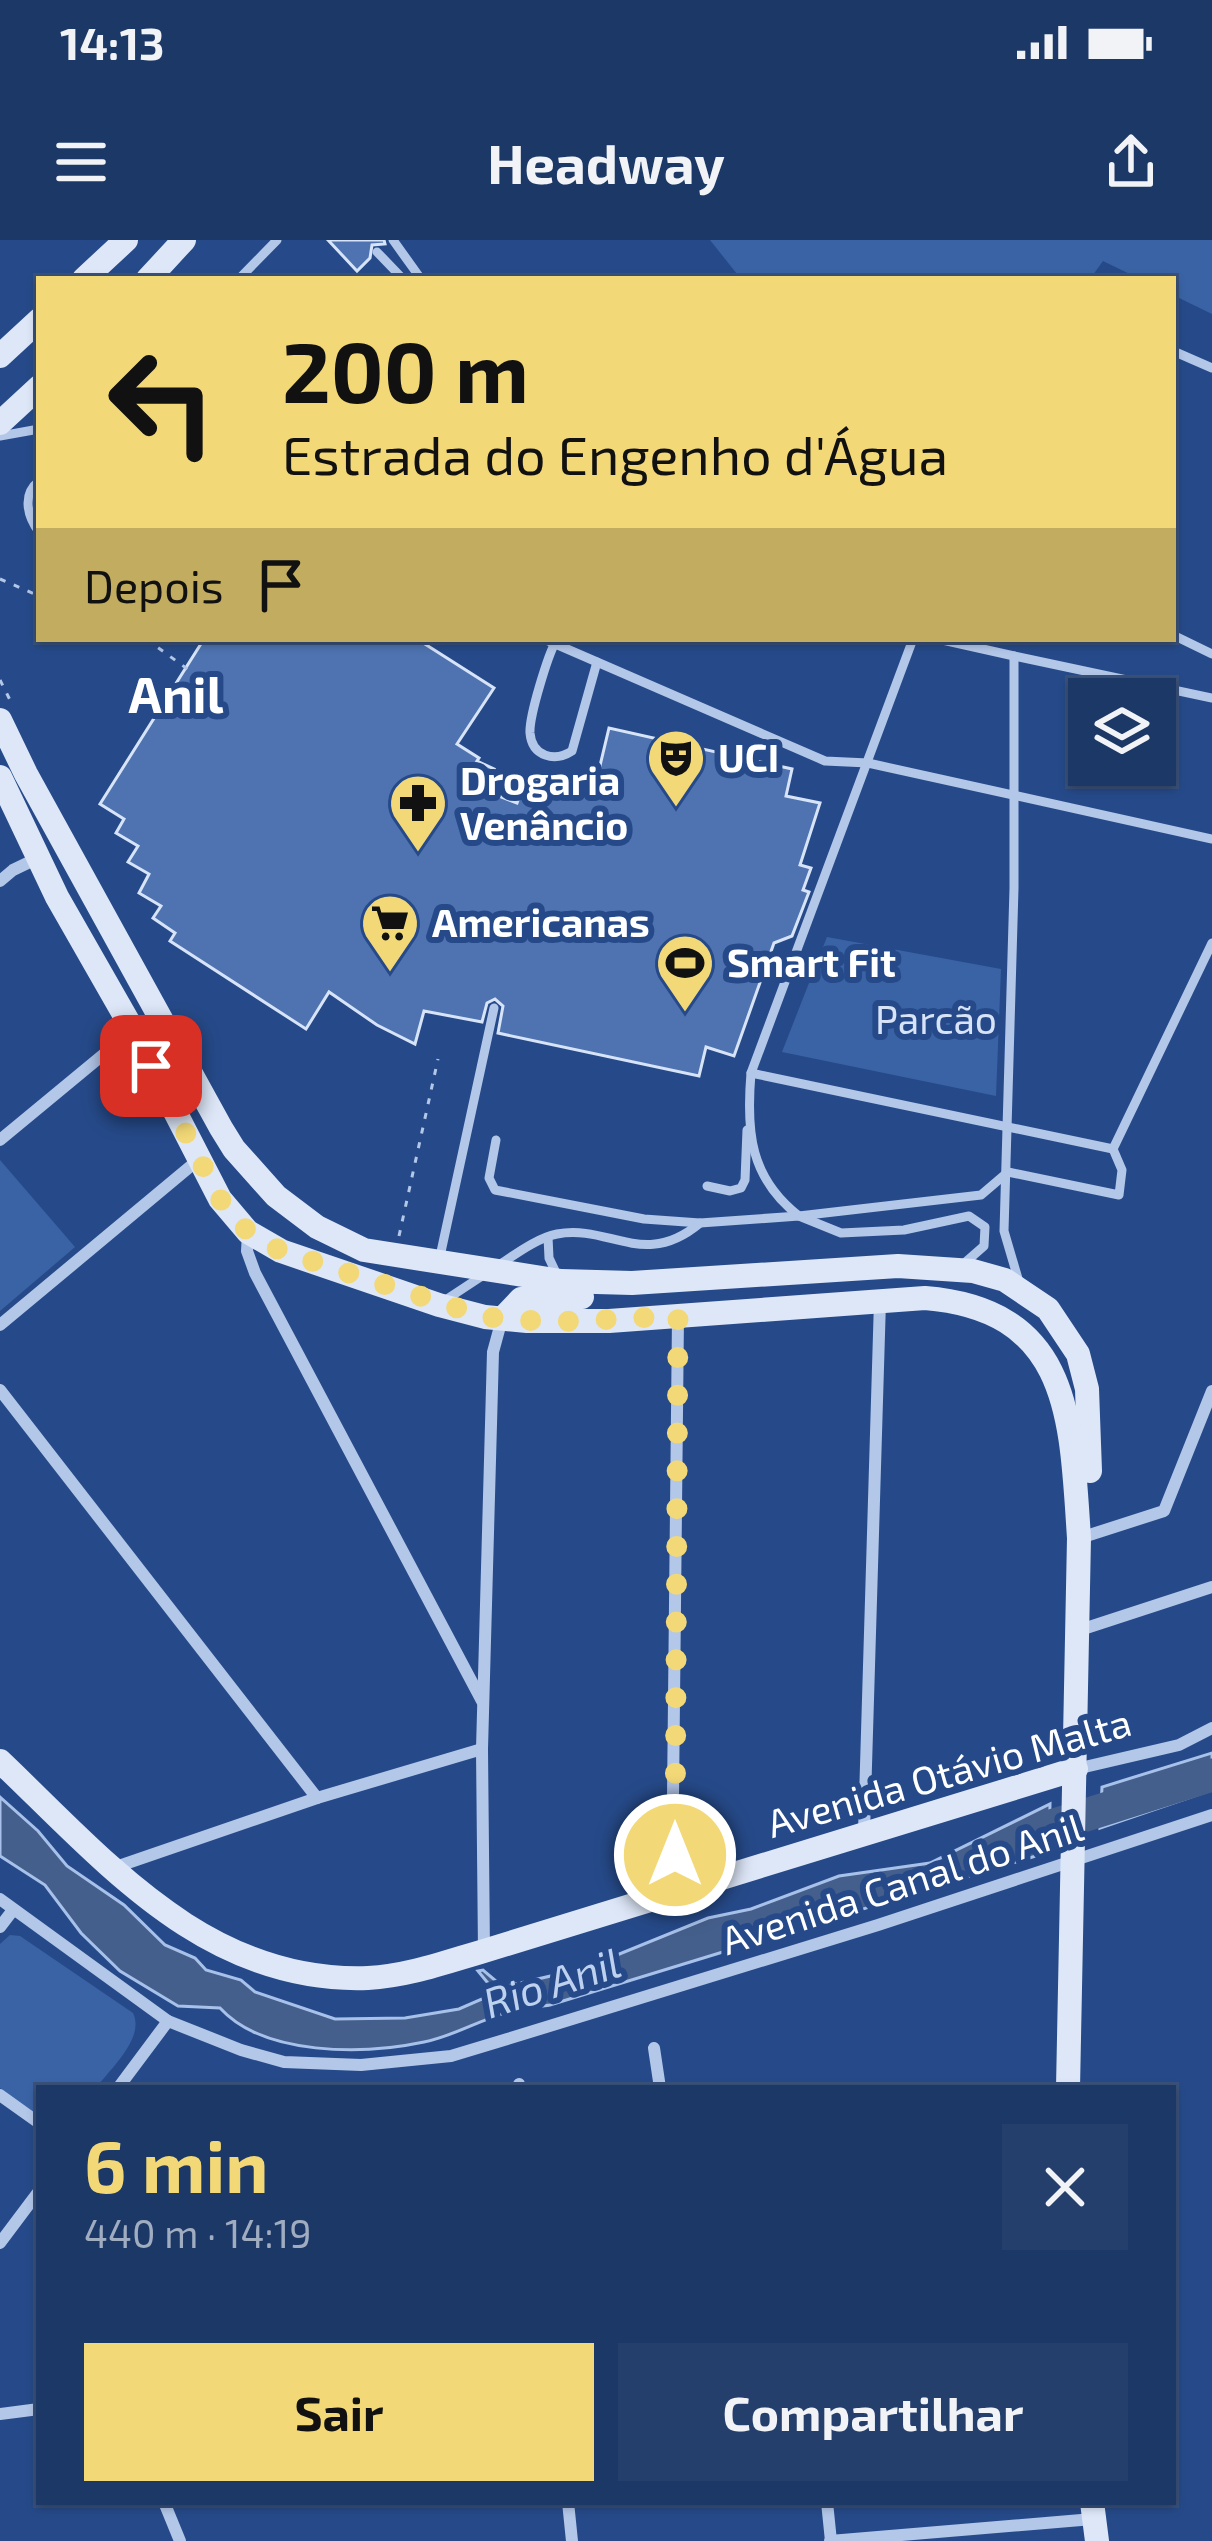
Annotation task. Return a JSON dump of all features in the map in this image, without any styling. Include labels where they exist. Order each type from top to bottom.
[{"type":"street","points":[[87,276],[126,240]]},
{"type":"street","points":[[155,274],[184,240]]},
{"type":"street","points":[[0,356],[36,323]]},
{"type":"street","points":[[0,423],[36,391]]},
{"type":"street","points":[[0,720],[234,1149],[276,1196],[317,1227],[364,1250],[561,1281],[632,1283],[898,1266],[989,1275],[1021,1288],[1060,1322],[1084,1371],[1090,1483],[1079,1538]]},
{"type":"street","points":[[0,777],[38,858],[220,1199],[248,1232],[281,1251],[439,1305],[503,1318],[552,1322],[880,1300],[968,1301],[1030,1338],[1062,1390],[1073,1448],[1079,1538],[1068,2085]]},
{"type":"street","points":[[0,881],[38,858]]},
{"type":"street","points":[[0,1140],[133,1030]]},
{"type":"street","points":[[0,1325],[198,1160]]},
{"type":"street","points":[[248,1232],[255,1273],[484,1703]]},
{"type":"street","points":[[484,1951],[482,1749],[493,1352],[503,1318],[513,1303],[536,1296],[639,1294],[714,1277]]},
{"type":"street","points":[[864,1833],[880,1300]]},
{"type":"street","points":[[672,1893],[678,1316]]},
{"type":"street","points":[[0,1390],[316,1798]]},
{"type":"street","points":[[1079,1538],[1164,1511],[1212,1391]]},
{"type":"street","points":[[1077,1631],[1212,1587]]},
{"type":"street","name":"Avenida Otávio Malta","points":[[0,1761],[166,1915],[202,1938],[290,1970],[369,1978],[409,1973],[864,1833],[1179,1745],[1212,1728]]},
{"type":"street","points":[[113,1868],[316,1798],[482,1749]]},
{"type":"street","name":"Avenida Canal do Anil","points":[[0,1899],[168,2021],[284,2062],[361,2066],[452,2056],[1074,1854],[1212,1815]]},
{"type":"street","points":[[0,1927],[13,1910]]},
{"type":"street","points":[[120,2085],[168,2021]]},
{"type":"street","points":[[654,2048],[660,2085]]},
{"type":"street","points":[[0,2095],[36,2121]]},
{"type":"street","points":[[1,2240],[36,2196]]},
{"type":"street","points":[[0,2414],[36,2409]]},
{"type":"street","points":[[165,2505],[180,2541]]},
{"type":"street","points":[[568,2505],[572,2541]]},
{"type":"street","points":[[827,2505],[831,2541],[1094,2520]]},
{"type":"lane","points":[[242,276],[277,240]]},
{"type":"lane","points":[[393,240],[420,276]]},
{"type":"lane","points":[[377,252],[400,276]]},
{"type":"lane","points":[[1176,352],[1212,368]]},
{"type":"lane","points":[[0,436],[36,430]]},
{"type":"lane","points":[[36,484],[28,505],[36,524]]},
{"type":"lane","points":[[1176,636],[1212,654]]},
{"type":"lane","points":[[552,642],[530,732],[536,748],[548,758],[572,752],[597,662]]},
{"type":"lane","points":[[556,642],[825,761],[868,763],[1212,839]]},
{"type":"lane","points":[[706,1186],[730,1191],[741,1189],[745,1180],[751,1073],[912,642]]},
{"type":"lane","points":[[951,642],[1212,698]]},
{"type":"lane","points":[[1014,656],[1004,1231],[1021,1288]]},
{"type":"lane","points":[[1008,1172],[1119,1195],[1122,1170],[1113,1149],[1212,943]]},
{"type":"lane","points":[[439,1263],[494,1009]]},
{"type":"lane","points":[[751,1073],[1113,1149]]},
{"type":"lane","points":[[747,1119],[766,1184],[799,1216],[841,1233],[904,1231],[969,1216],[986,1227],[984,1246],[956,1270]]},
{"type":"lane","points":[[496,1140],[489,1178],[495,1190],[644,1219],[700,1223],[981,1195],[1008,1172]]},
{"type":"lane","points":[[439,1305],[548,1237],[562,1233],[636,1246],[681,1239],[700,1223]]},
{"type":"lane","points":[[548,1237],[549,1258],[561,1281]]},
{"type":"path","points":[[0,579],[36,595]]},
{"type":"path","points":[[150,642],[204,681]]},
{"type":"path","points":[[396,1256],[438,1059]]},
{"type":"green space","points":[[710,240],[1212,240],[1212,314],[1176,296],[1176,276],[1134,276],[1103,261],[1092,276],[739,276]]},
{"type":"green space","name":"Parcão","points":[[827,937],[1001,969],[996,1096],[782,1052]]},
{"type":"green space","points":[[0,1160],[75,1247],[0,1311]]},
{"type":"green space","points":[[10,1935],[20,1936],[133,2013],[131,2042],[98,2085],[36,2085],[36,2116],[0,2088],[0,1944]]},
{"type":"water","points":[[1212,1753],[1212,1790],[1100,1828],[1102,1787]]},
{"type":"water","points":[[0,1797],[67,1866],[124,1905],[165,1945],[195,1958],[206,1970],[241,1980],[255,1992],[335,2019],[405,2018],[459,2009],[496,1993],[478,1971],[503,1987],[585,1968],[708,1918],[751,1909],[839,1876],[930,1863],[1050,1804],[1049,1852],[550,2005],[502,2014],[435,2039],[344,2050],[262,2035],[220,2008],[178,2006],[120,1971],[81,1933],[45,1885],[0,1856]]},
{"type":"building","points":[[328,240],[384,240],[385,244],[372,245],[370,258],[357,271]]},
{"type":"building","points":[[202,642],[422,642],[494,688],[457,744],[494,769],[483,790],[517,803],[526,779],[593,795],[609,728],[792,769],[786,796],[820,803],[800,865],[811,868],[803,890],[809,892],[792,936],[774,943],[734,1056],[706,1047],[699,1076],[498,1033],[503,1006],[495,999],[487,1003],[482,1022],[424,1011],[415,1044],[329,992],[306,1029],[170,941],[175,933],[153,918],[161,906],[139,893],[149,874],[128,862],[138,846],[116,833],[124,819],[100,804]]},
{"type":"waterway","name":"Rio Anil","points":[[1008,1845],[1048,1827],[1212,1775]]},
{"type":"place","name":"UCI","points":[[676,809]]},
{"type":"place","name":"Drogaria Venâncio","points":[[418,854]]},
{"type":"place","name":"Americanas","points":[[390,974]]},
{"type":"place","name":"Smart Fit","points":[[685,1014]]},
{"type":"district","name":"Anil","points":[[176,695]]},
{"type":"route","points":[[151,1066],[220,1199],[248,1232],[281,1251],[485,1317],[552,1322],[678,1316],[675,1855]]}]
